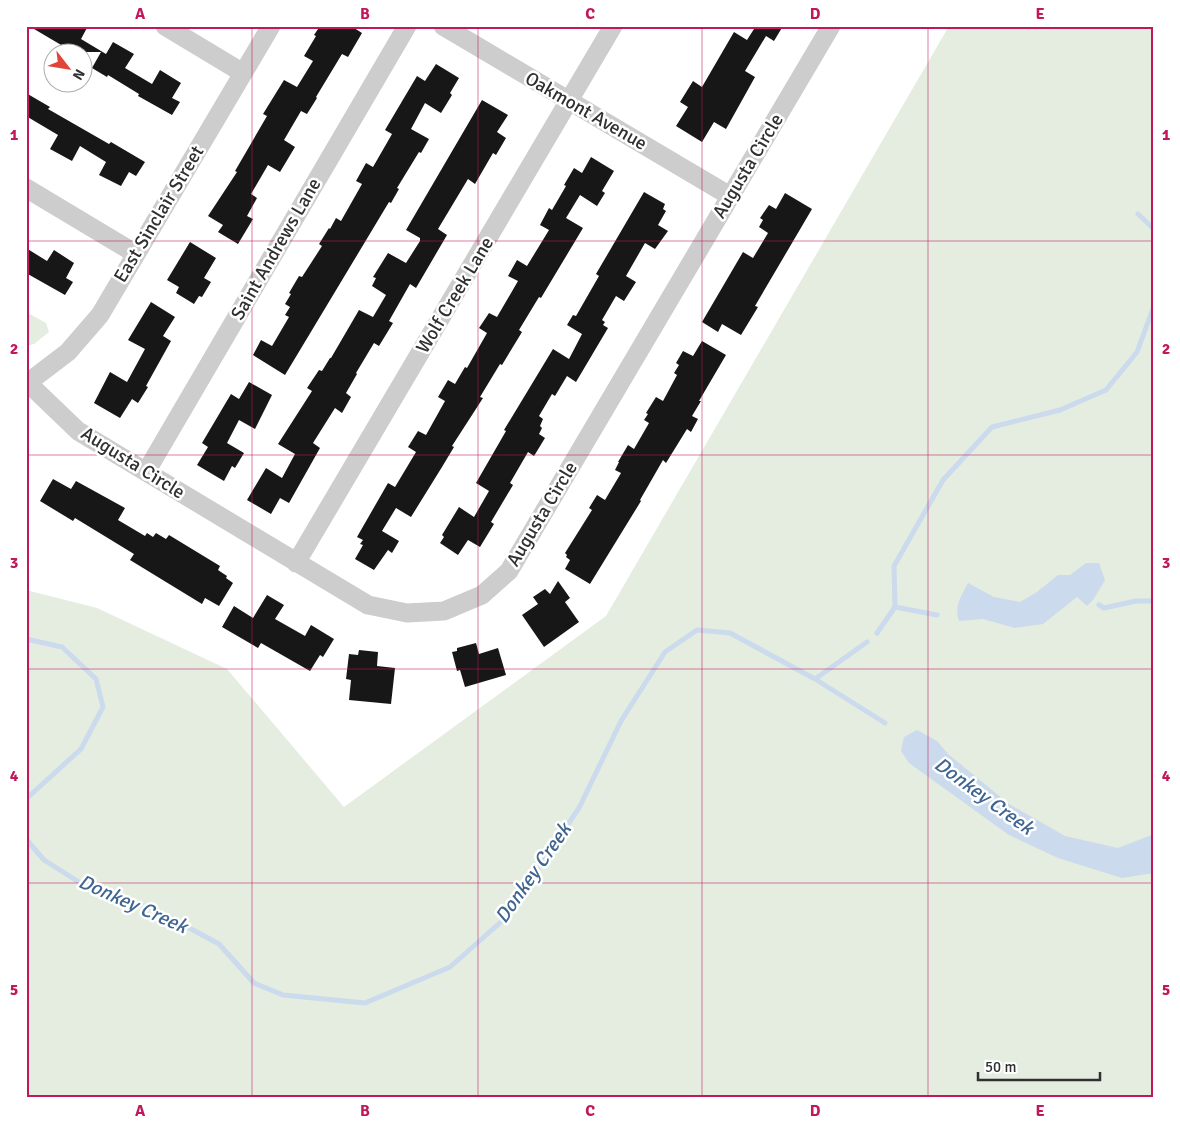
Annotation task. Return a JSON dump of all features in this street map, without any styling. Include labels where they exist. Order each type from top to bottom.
[{"type":"street","points":[[166,26],[243,73]]},
{"type":"street","name":"East Sinclair Street","points":[[27,384],[68,352],[100,315],[271,26]]},
{"type":"street","name":"Saint Andrews Lane","points":[[146,472],[407,26]]},
{"type":"street","name":"Oakmont Avenue","points":[[442,26],[730,196]]},
{"type":"street","name":"Wolf Creek Lane","points":[[296,563],[613,26]]},
{"type":"street","name":"Augusta Circle","points":[[27,384],[78,431],[368,605],[407,614],[444,611],[482,595],[509,571],[832,26]]},
{"type":"street","points":[[26,188],[136,254]]},
{"type":"shaded area","points":[[949,26],[1154,26],[1154,1098],[26,1098],[26,590],[97,608],[227,669],[344,807],[606,616]]},
{"type":"shaded area","points":[[26,312],[46,323],[49,332],[34,344],[26,346]]},
{"type":"water","points":[[1086,563],[1099,563],[1105,580],[1093,600],[1087,606],[1077,597],[1043,624],[1015,628],[983,619],[959,621],[958,606],[968,583],[994,597],[1020,602],[1037,592],[1058,575],[1070,575]]},
{"type":"water","points":[[917,730],[937,741],[948,754],[1009,804],[1065,836],[1118,848],[1154,834],[1154,873],[1122,878],[1058,858],[1009,835],[909,763],[901,751],[904,737]]},
{"type":"building","points":[[29,26],[88,26],[81,39],[86,42],[56,42]]},
{"type":"building","points":[[320,26],[351,26],[362,33],[348,57],[342,54],[307,114],[301,111],[284,140],[295,147],[280,172],[268,165],[251,194],[257,198],[247,216],[253,219],[238,244],[218,232],[223,225],[208,216],[237,172],[235,171],[267,116],[263,114],[284,80],[297,87],[313,61],[304,56]]},
{"type":"building","points":[[749,26],[783,26],[774,41],[766,36],[745,71],[755,77],[726,129],[714,122],[702,142],[676,126],[688,107],[680,102],[693,81],[702,87],[734,32],[747,40],[754,29]]},
{"type":"building","points":[[113,42],[134,54],[125,68],[152,84],[160,70],[181,83],[172,98],[180,102],[172,115],[138,96],[139,94],[108,75],[107,77],[92,68],[101,52],[92,52],[92,46],[106,54]]},
{"type":"building","points":[[436,64],[459,78],[450,93],[452,95],[441,113],[425,103],[411,129],[429,139],[397,188],[399,189],[391,203],[389,202],[285,375],[253,355],[261,340],[272,346],[289,317],[285,315],[290,307],[285,304],[291,294],[289,293],[299,276],[302,277],[322,246],[319,244],[336,218],[341,221],[362,184],[356,181],[366,163],[373,167],[392,134],[385,130],[417,76],[425,81]]},
{"type":"building","points":[[26,93],[50,107],[48,109],[145,162],[136,176],[129,172],[121,186],[99,175],[106,162],[80,146],[72,161],[50,149],[58,135],[26,116]]},
{"type":"building","points":[[482,100],[508,115],[497,132],[506,138],[496,155],[493,153],[475,184],[468,179],[438,229],[447,235],[416,288],[410,284],[389,321],[393,323],[379,346],[374,343],[356,373],[346,393],[351,397],[342,413],[335,408],[313,443],[320,448],[289,503],[280,498],[271,514],[247,500],[266,468],[282,478],[295,454],[278,444],[312,391],[307,388],[319,370],[322,371],[331,358],[359,310],[373,317],[386,295],[372,286],[376,278],[373,277],[388,253],[406,263],[420,241],[420,238],[406,230]]},
{"type":"building","points":[[591,157],[614,171],[602,191],[605,193],[597,206],[580,195],[566,218],[583,228],[541,298],[539,297],[519,330],[522,332],[480,397],[483,398],[452,446],[454,447],[411,517],[396,508],[382,531],[399,541],[392,553],[388,550],[374,570],[355,559],[363,545],[360,544],[363,540],[357,537],[388,483],[395,487],[416,452],[408,447],[418,431],[426,435],[445,401],[438,397],[448,380],[455,384],[465,367],[467,368],[487,333],[479,328],[489,313],[497,317],[518,281],[508,276],[517,260],[527,266],[549,230],[540,225],[549,208],[552,210],[574,168],[582,173]]},
{"type":"building","points":[[644,192],[665,204],[663,209],[666,211],[658,225],[668,231],[655,249],[645,243],[626,276],[636,282],[624,301],[616,296],[602,320],[605,322],[603,325],[608,328],[576,382],[567,376],[555,396],[552,394],[539,416],[543,419],[539,434],[545,438],[534,456],[528,452],[510,483],[513,485],[491,522],[494,524],[480,547],[468,540],[458,555],[440,543],[444,537],[442,535],[459,507],[474,517],[489,491],[476,483],[506,431],[504,430],[553,349],[569,359],[582,334],[567,325],[573,315],[576,316],[599,276],[596,274]]},
{"type":"building","points":[[785,193],[812,209],[755,306],[758,307],[741,335],[722,324],[718,332],[702,322],[743,252],[753,258],[768,233],[759,227],[763,220],[760,218],[769,205],[776,209]]},
{"type":"building","points":[[190,242],[216,258],[204,278],[211,282],[202,297],[199,296],[194,304],[176,293],[179,287],[167,280]]},
{"type":"building","points":[[26,248],[47,261],[54,250],[74,263],[66,278],[73,282],[65,295],[26,273]]},
{"type":"building","points":[[151,302],[175,317],[163,336],[171,341],[138,403],[132,399],[120,418],[94,403],[110,372],[127,382],[145,349],[128,340]]},
{"type":"building","points":[[702,341],[726,355],[692,416],[698,419],[691,432],[687,429],[666,463],[663,460],[641,501],[590,584],[565,569],[570,560],[566,557],[565,553],[592,510],[589,508],[597,495],[605,500],[621,473],[615,470],[618,462],[628,445],[634,449],[649,423],[644,420],[656,397],[663,401],[677,375],[674,373],[679,365],[676,363],[683,351],[693,356]]},
{"type":"building","points":[[249,382],[272,395],[255,429],[239,420],[227,443],[244,453],[235,468],[232,466],[224,481],[197,465],[208,447],[202,443],[231,394],[239,399]]},
{"type":"building","points":[[53,479],[71,489],[76,481],[125,508],[118,520],[145,536],[147,533],[153,537],[156,533],[166,539],[169,535],[220,566],[218,570],[233,583],[219,606],[205,598],[202,604],[130,560],[134,554],[75,518],[73,521],[40,501]]},
{"type":"building","points":[[558,581],[570,598],[565,602],[579,622],[544,647],[522,615],[538,604],[533,597],[545,589],[550,594]]},
{"type":"building","points":[[267,595],[284,605],[275,619],[305,636],[311,625],[334,639],[323,657],[320,655],[310,671],[261,643],[258,648],[222,627],[234,606],[253,618]]},
{"type":"building","points":[[476,643],[479,654],[498,648],[506,675],[465,687],[460,670],[457,671],[452,652],[457,651],[457,648]]},
{"type":"building","points":[[359,650],[378,652],[377,666],[395,668],[391,704],[349,700],[351,680],[346,679],[349,654],[358,655]]},
{"type":"waterway","points":[[1138,214],[1154,229]]},
{"type":"waterway","name":"Donkey Creek","points":[[937,615],[895,607],[894,566],[943,480],[992,427],[1060,410],[1106,390],[1137,352],[1154,306]]},
{"type":"waterway","name":"Donkey Creek","points":[[1099,605],[1104,608],[1136,601],[1154,601]]},
{"type":"waterway","name":"Donkey Creek","points":[[877,633],[895,607]]},
{"type":"waterway","name":"Donkey Creek","points":[[26,839],[44,860],[82,884],[156,910],[219,944],[254,983],[283,995],[365,1003],[450,967],[502,921],[579,808],[621,721],[665,652],[697,630],[730,633],[815,679],[867,642]]},
{"type":"waterway","name":"Donkey Creek","points":[[26,639],[62,647],[96,679],[103,707],[81,749],[26,799]]},
{"type":"waterway","name":"Donkey Creek","points":[[815,679],[885,723]]}]
